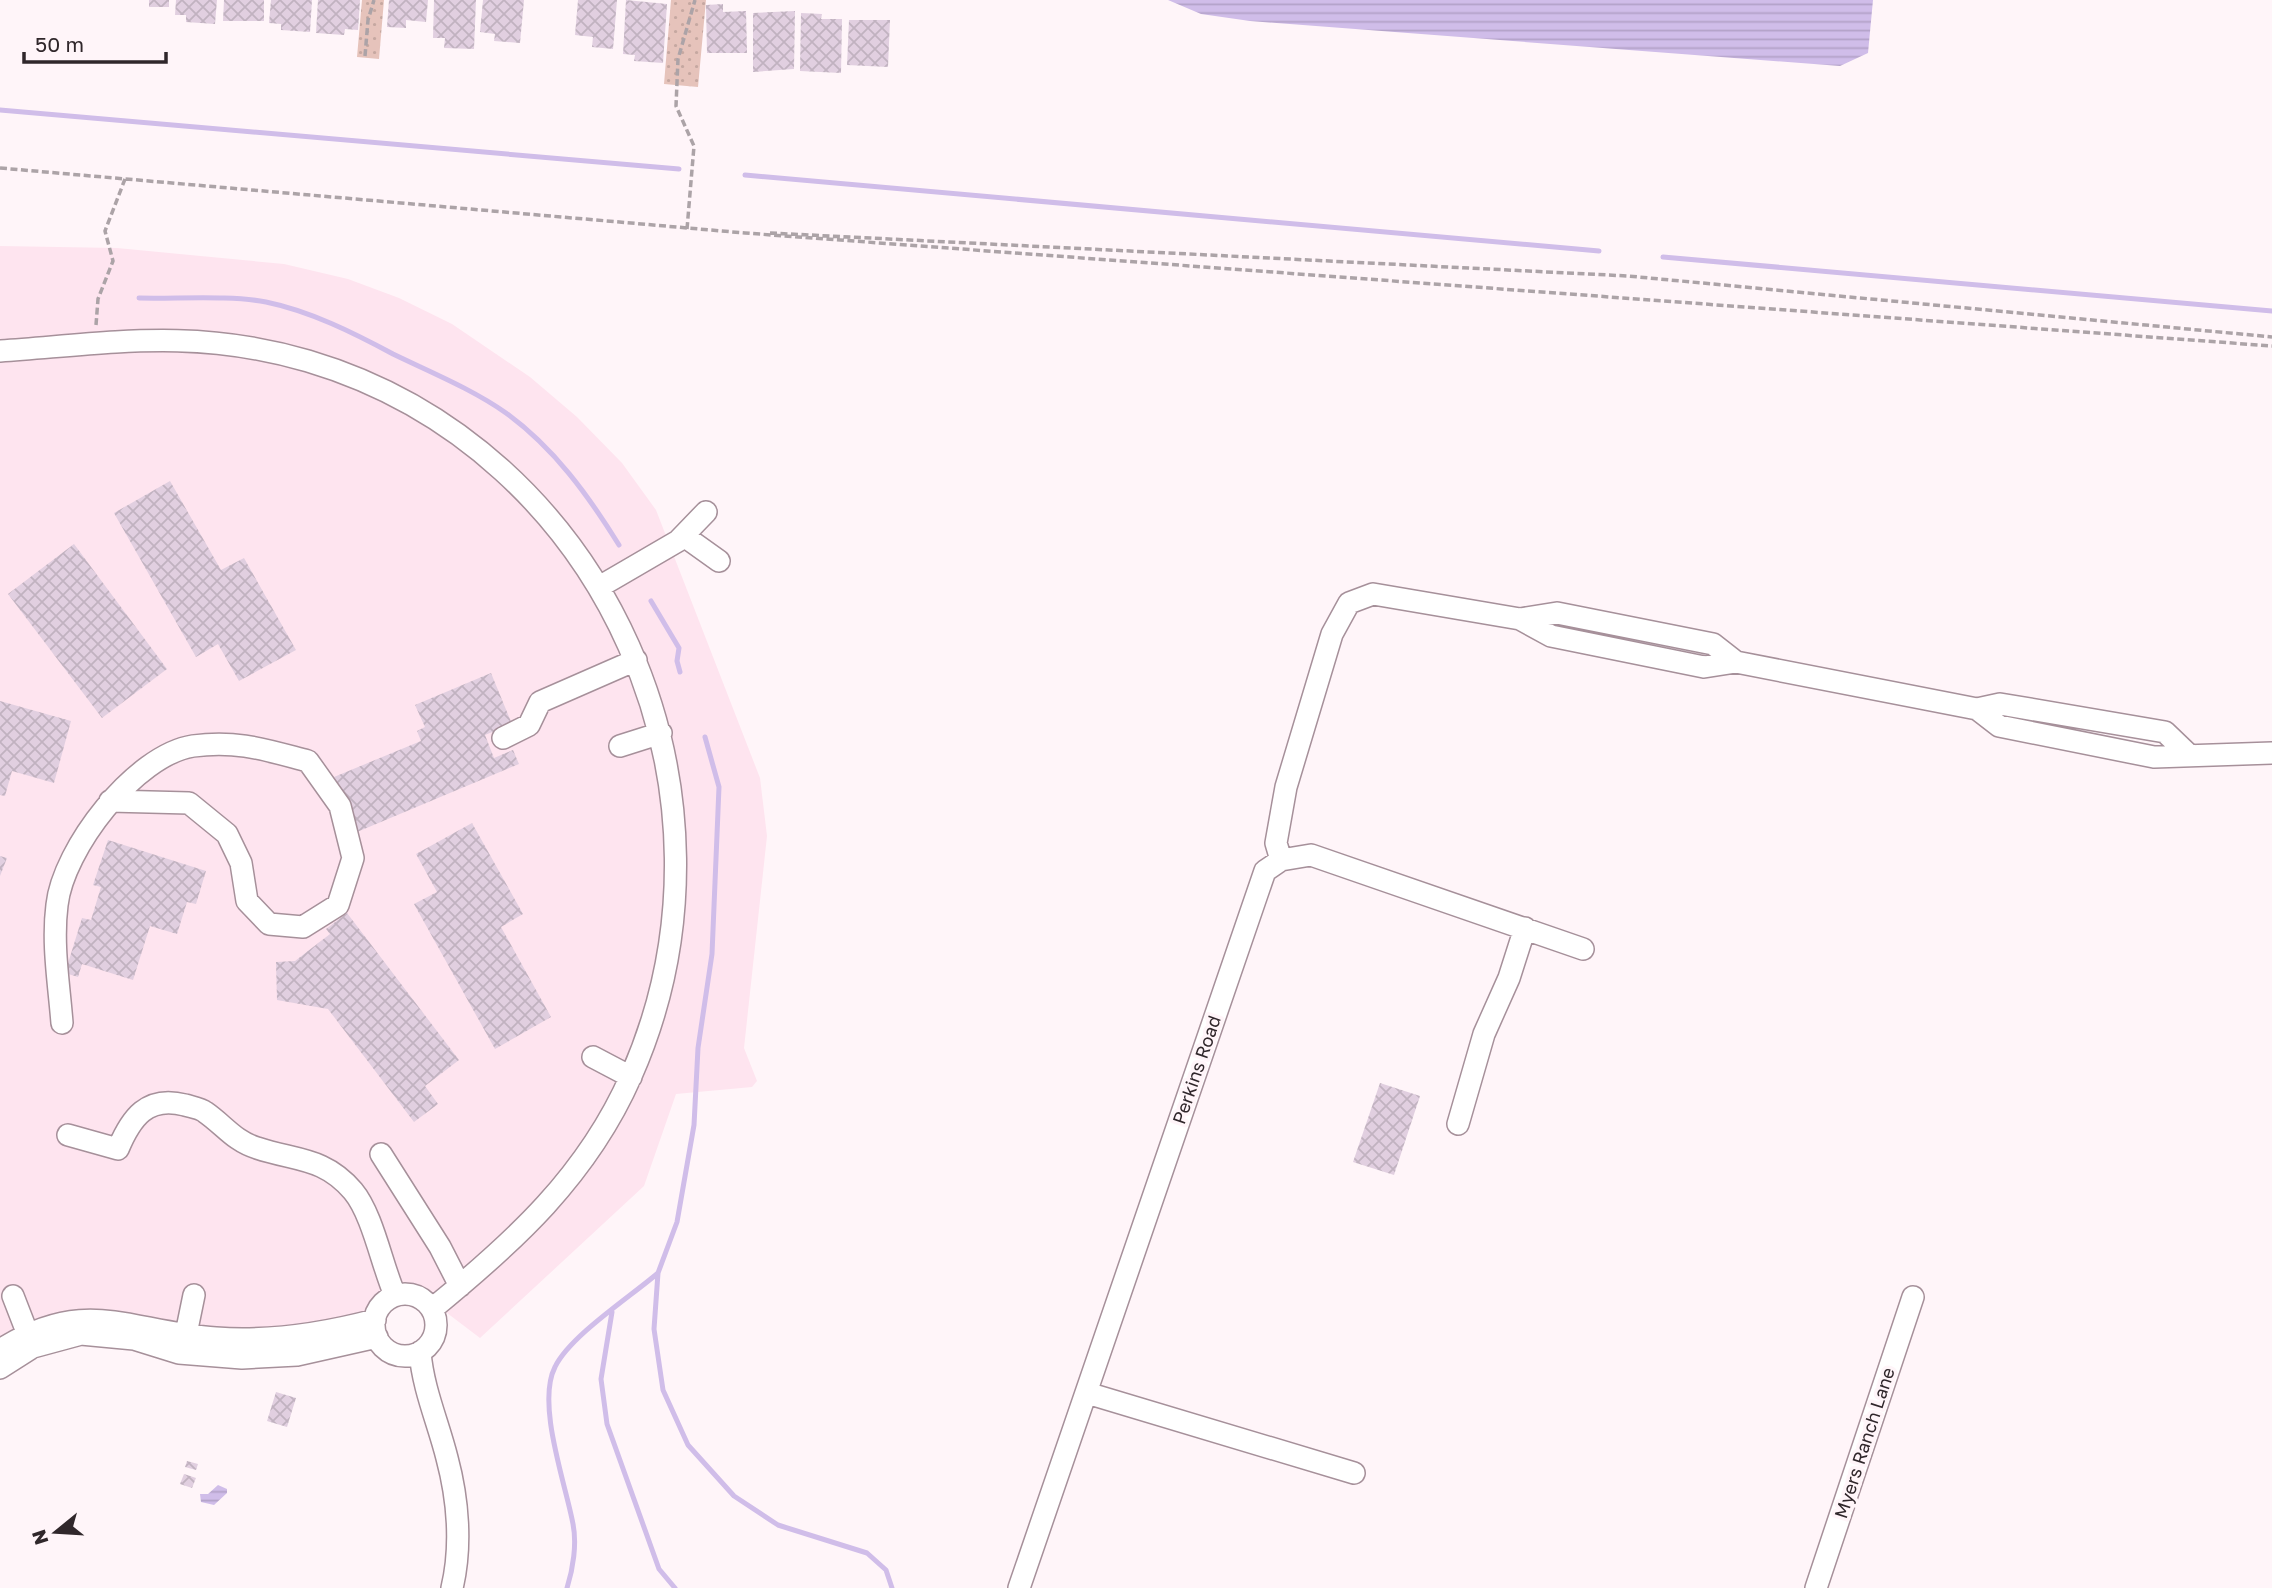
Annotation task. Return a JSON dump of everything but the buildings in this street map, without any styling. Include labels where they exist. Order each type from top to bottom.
[{"type":"street","points":[[0,351],[97,341],[172,339],[233,344],[312,363],[367,384],[433,419],[508,476],[566,540],[599,587],[636,660],[661,733],[676,832],[675,906],[658,1002],[631,1077],[595,1143],[556,1196],[497,1256],[432,1309]]},
{"type":"street","points":[[599,587],[684,536],[706,512]]},
{"type":"street","points":[[684,536],[719,561]]},
{"type":"street","points":[[1583,949],[1311,855],[1281,860],[1276,843],[1286,787],[1332,634],[1349,603],[1373,594],[1520,619],[1557,613],[1713,644],[1736,662],[1977,709],[2000,704],[2165,732],[2189,755],[2272,754]]},
{"type":"street","points":[[503,738],[529,725],[540,702],[636,660]]},
{"type":"street","points":[[621,746],[661,733]]},
{"type":"street","points":[[62,1023],[57,958],[57,903],[74,849],[110,801],[144,769],[189,747],[238,743],[308,761],[340,806],[353,858],[338,905],[303,927],[269,924],[247,901],[241,863],[227,834],[189,803],[110,801]]},
{"type":"street","name":"Perkins Road","points":[[1019,1588],[1265,871],[1281,860]]},
{"type":"street","points":[[1458,1124],[1485,1034],[1509,978],[1525,928]]},
{"type":"street","points":[[593,1057],[631,1077]]},
{"type":"street","points":[[68,1135],[118,1149],[128,1125],[148,1107],[171,1101],[204,1110],[231,1136],[257,1148],[306,1158],[334,1172],[355,1193],[395,1296]]},
{"type":"street","points":[[381,1154],[440,1247],[460,1286]]},
{"type":"street","points":[[186,1334],[194,1295]]},
{"type":"street","points":[[13,1296],[30,1340]]},
{"type":"street","points":[[395,1296],[416,1296],[432,1309],[435,1319],[433,1338],[420,1352],[410,1356],[390,1352],[375,1329],[378,1309],[395,1296]]},
{"type":"street","name":"Myers Ranch Lane","points":[[1816,1588],[1913,1297]]},
{"type":"street","points":[[0,1368],[30,1340],[58,1323],[95,1318],[186,1334],[262,1340],[336,1330],[375,1329]]},
{"type":"street","points":[[0,1350],[30,1340],[81,1334],[134,1339],[179,1353],[242,1358],[297,1354],[375,1329]]},
{"type":"street","points":[[420,1352],[422,1378],[447,1459],[456,1505],[457,1554],[452,1588]]},
{"type":"street","points":[[1087,1393],[1354,1473]]},
{"type":"path","points":[[365,56],[368,20],[374,0]]},
{"type":"path","points":[[687,229],[694,146],[676,106],[678,59],[695,0]]},
{"type":"path","points":[[0,168],[687,229],[2272,346]]},
{"type":"path","points":[[97,341],[98,299],[113,261],[105,231],[125,178]]},
{"type":"path","points":[[687,229],[1628,276],[2272,337]]},
{"type":"shaded area","points":[[362,0],[384,0],[379,59],[357,57]]},
{"type":"shaded area","points":[[671,0],[706,0],[698,87],[664,84]]},
{"type":"shaded area","points":[[1168,0],[1873,0],[1868,53],[1840,66],[1250,21],[1201,14]]},
{"type":"shaded area","points":[[0,246],[117,248],[284,264],[348,279],[399,298],[452,324],[530,377],[577,417],[622,463],[656,510],[760,778],[767,836],[744,1048],[757,1081],[752,1087],[676,1094],[644,1186],[480,1338],[422,1294],[343,1325],[254,1336],[88,1311],[36,1319],[0,1339]]},
{"type":"shaded area","points":[[218,1485],[227,1489],[227,1493],[214,1505],[201,1502],[200,1494],[208,1494]]},
{"type":"waterway","points":[[0,110],[679,169]]},
{"type":"waterway","points":[[745,175],[1599,251]]},
{"type":"waterway","points":[[1663,257],[2272,311]]},
{"type":"waterway","points":[[139,298],[236,299],[282,306],[347,331],[465,389],[506,413],[540,441],[582,490],[619,545]]},
{"type":"waterway","points":[[651,601],[679,648],[677,661],[680,672]]},
{"type":"waterway","points":[[705,737],[719,787],[712,954],[698,1048],[694,1125],[677,1222],[658,1273],[654,1329],[663,1390],[688,1445],[734,1496],[778,1525],[867,1553],[886,1570],[892,1588]]},
{"type":"waterway","points":[[567,1588],[575,1540],[550,1423],[550,1383],[555,1367],[573,1343],[658,1273]]},
{"type":"waterway","points":[[612,1312],[601,1379],[607,1424],[659,1569],[675,1588]]}]
